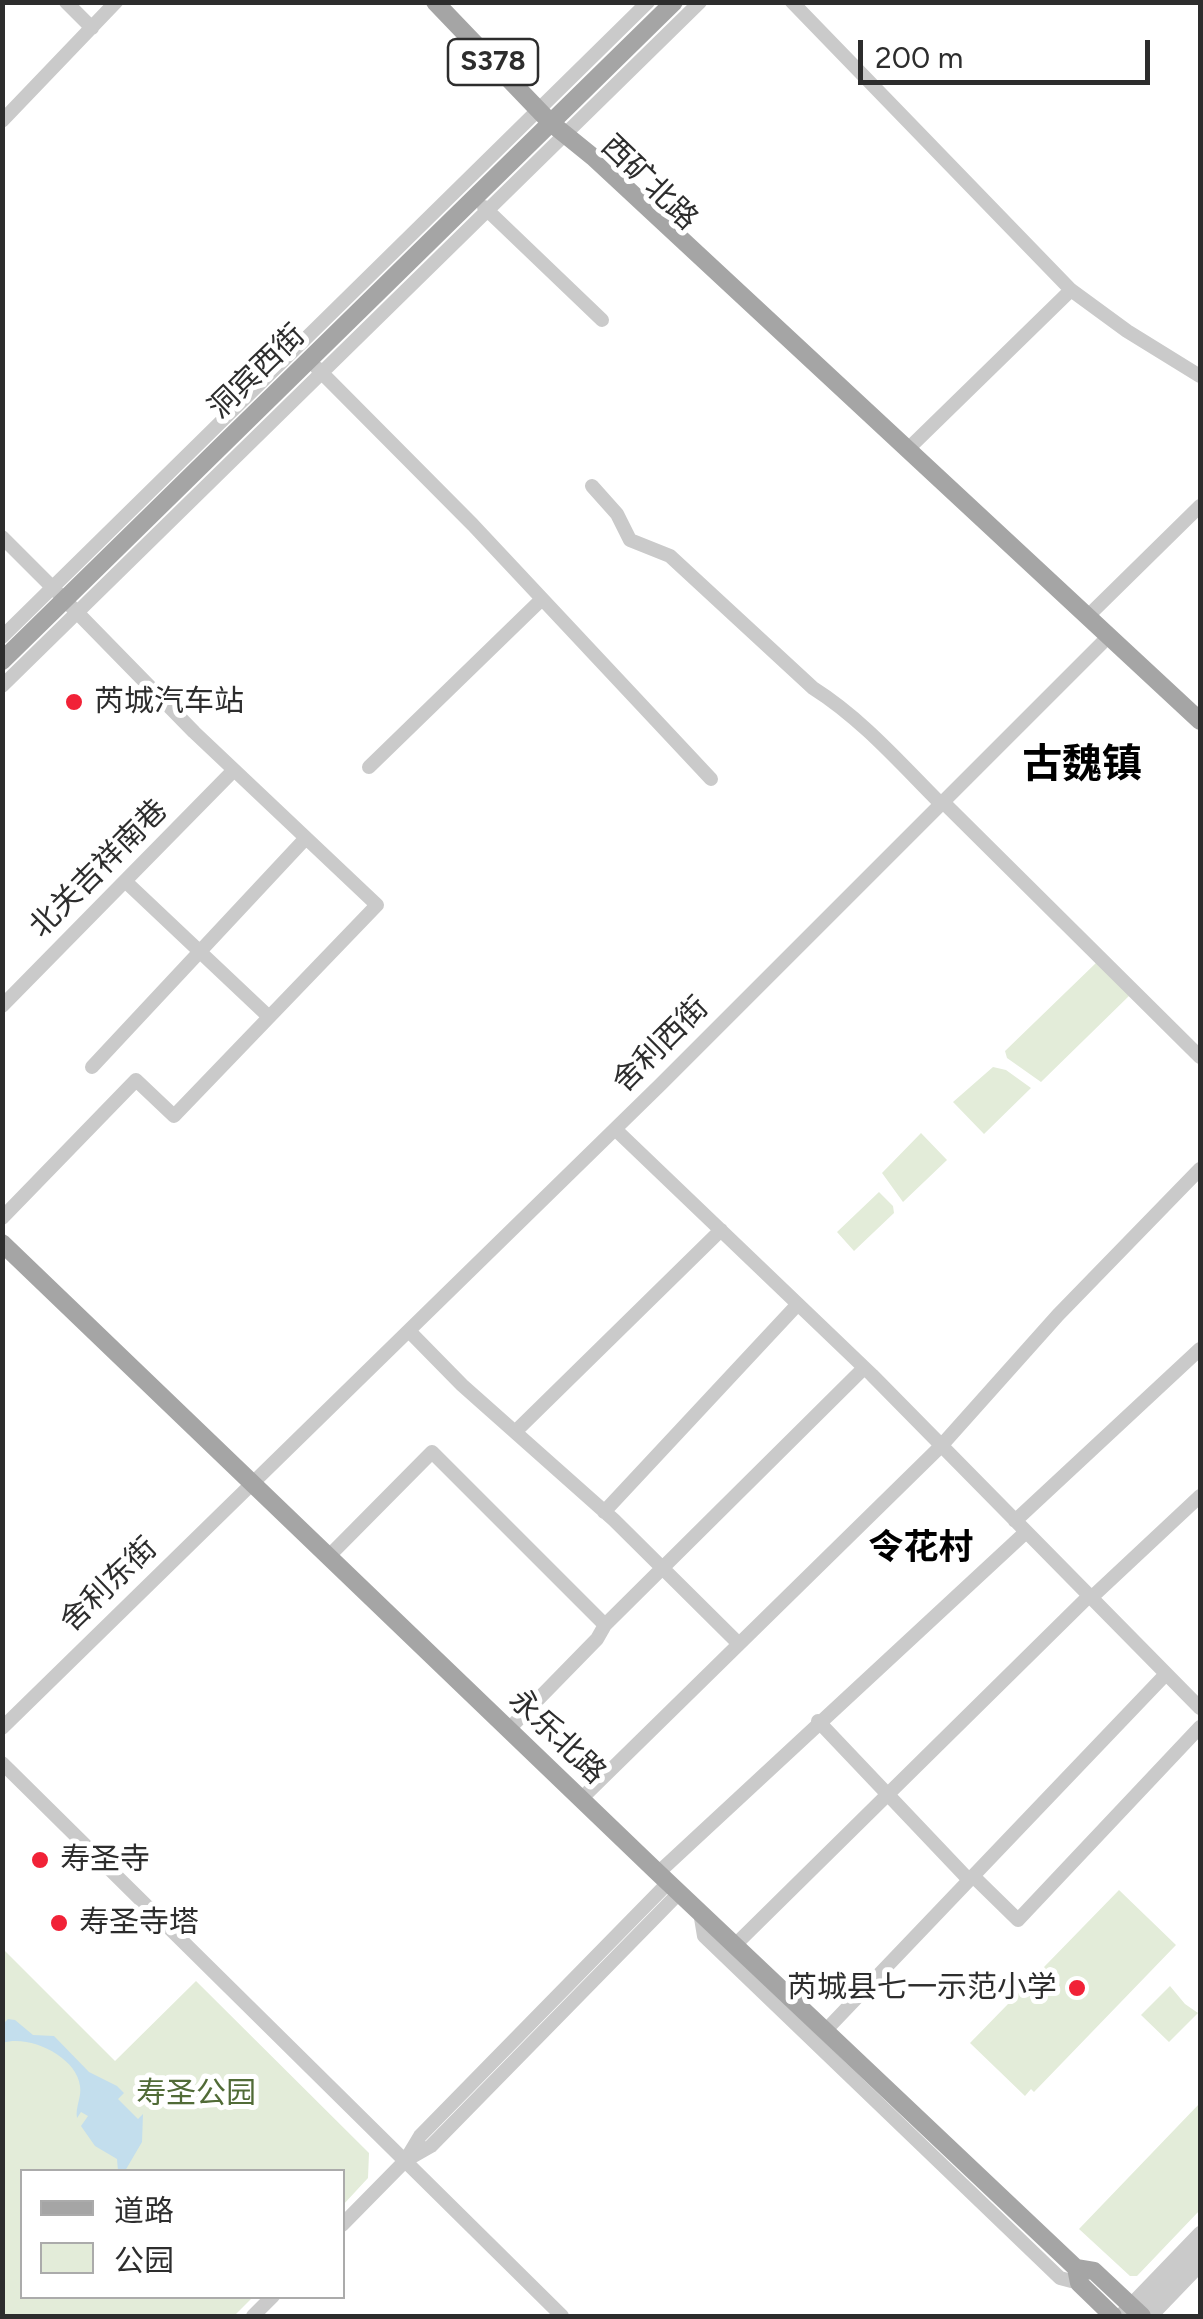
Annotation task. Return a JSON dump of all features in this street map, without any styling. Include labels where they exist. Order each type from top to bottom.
[{"type":"main road","name":"S378","points":[[435,2],[551,123]]},
{"type":"main road","name":"洞宾西街","points":[[2,661],[481,204],[551,123],[674,2]]},
{"type":"main road","name":"西矿北路","points":[[551,123],[1200,721]]},
{"type":"main road","name":"西矿北路","points":[[551,123],[586,163],[1200,733]]},
{"type":"main road","name":"永乐北路","points":[[2,1243],[1078,2276],[1094,2271],[1133,2314]]},
{"type":"street","points":[[66,2],[92,28]]},
{"type":"street","points":[[2,121],[116,2]]},
{"type":"street","points":[[551,123],[648,2]]},
{"type":"street","points":[[2,686],[65,600],[551,123],[700,2]]},
{"type":"street","points":[[792,2],[1072,290],[1127,331],[1200,376]]},
{"type":"street","points":[[481,204],[602,320]]},
{"type":"street","points":[[907,450],[1072,290]]},
{"type":"street","points":[[315,366],[542,598],[711,779]]},
{"type":"street","points":[[592,486],[622,520],[630,540],[670,556],[812,688],[839,705],[1200,1057]]},
{"type":"street","points":[[1087,617],[1200,506]]},
{"type":"street","points":[[2,537],[234,770],[377,905],[174,1116],[136,1080],[2,1218]]},
{"type":"street","points":[[370,767],[542,598]]},
{"type":"street","points":[[2,637],[65,600]]},
{"type":"street","name":"舍利西街","points":[[253,1482],[615,1129],[1102,643]]},
{"type":"street","name":"北关吉祥南巷","points":[[2,1006],[234,770]]},
{"type":"street","points":[[92,1066],[305,838]]},
{"type":"street","points":[[125,881],[268,1016]]},
{"type":"street","points":[[615,1129],[864,1368],[1200,1708]]},
{"type":"street","points":[[581,1799],[941,1446],[1058,1315],[1200,1169]]},
{"type":"street","points":[[515,1432],[721,1230]]},
{"type":"street","points":[[604,1512],[798,1304]]},
{"type":"street","points":[[408,1331],[604,1512],[739,1644]]},
{"type":"street","points":[[345,2222],[405,2161],[431,2146],[818,1721],[1200,1349]]},
{"type":"street","points":[[508,1729],[596,1640],[605,1625],[864,1368]]},
{"type":"street","points":[[329,1556],[432,1452],[605,1625]]},
{"type":"street","name":"舍利东街","points":[[2,1728],[253,1482]]},
{"type":"street","points":[[736,1946],[1090,1597],[1200,1496]]},
{"type":"street","points":[[826,2030],[1166,1674]]},
{"type":"street","points":[[818,1721],[971,1878],[1018,1920],[1200,1728]]},
{"type":"street","points":[[2,1763],[562,2316]]},
{"type":"street","points":[[700,1912],[704,1936],[718,1950],[1060,2278],[1078,2276]]},
{"type":"street","points":[[1133,2314],[1200,2234]]},
{"type":"street","points":[[1133,2314],[1200,2248]]},
{"type":"street","points":[[1133,2314],[1200,2265]]},
{"type":"green space","points":[[1097,962],[1130,995],[1041,1082],[1007,1058],[1005,1051]]},
{"type":"green space","points":[[993,1067],[1006,1070],[1031,1088],[984,1134],[953,1102]]},
{"type":"green space","points":[[921,1133],[947,1160],[903,1202],[882,1173]]},
{"type":"green space","points":[[879,1192],[893,1206],[894,1213],[854,1251],[837,1232]]},
{"type":"green space","points":[[1119,1890],[1176,1945],[1034,2092],[1031,2089],[1025,2096],[970,2043]]},
{"type":"green space","name":"寿圣公园","points":[[2,1948],[115,2061],[196,1981],[369,2153],[368,2178],[345,2203],[345,2169],[20,2169],[20,2299],[251,2299],[234,2316],[3,2316]]},
{"type":"green space","points":[[1170,1986],[1198,2013],[1169,2042],[1141,2015]]},
{"type":"green space","points":[[1200,2103],[1200,2210],[1137,2276],[1130,2276],[1079,2229]]},
{"type":"water","points":[[8,2019],[15,2020],[33,2035],[54,2036],[89,2072],[117,2086],[124,2093],[118,2099],[138,2119],[143,2114],[142,2142],[126,2169],[118,2169],[117,2159],[95,2146],[81,2126],[88,2116],[81,2112],[77,2118],[80,2086],[70,2066],[38,2045],[3,2043],[3,2024]]},
{"type":"place","name":"芮城汽车站","points":[[74,702]]},
{"type":"place","name":"寿圣寺","points":[[40,1860]]},
{"type":"place","name":"寿圣寺塔","points":[[59,1923]]},
{"type":"place","name":"芮城县七一示范小学","points":[[1077,1988]]},
{"type":"district","name":"古魏镇","points":[[1082,765]]},
{"type":"district","name":"令花村","points":[[921,1549]]}]
